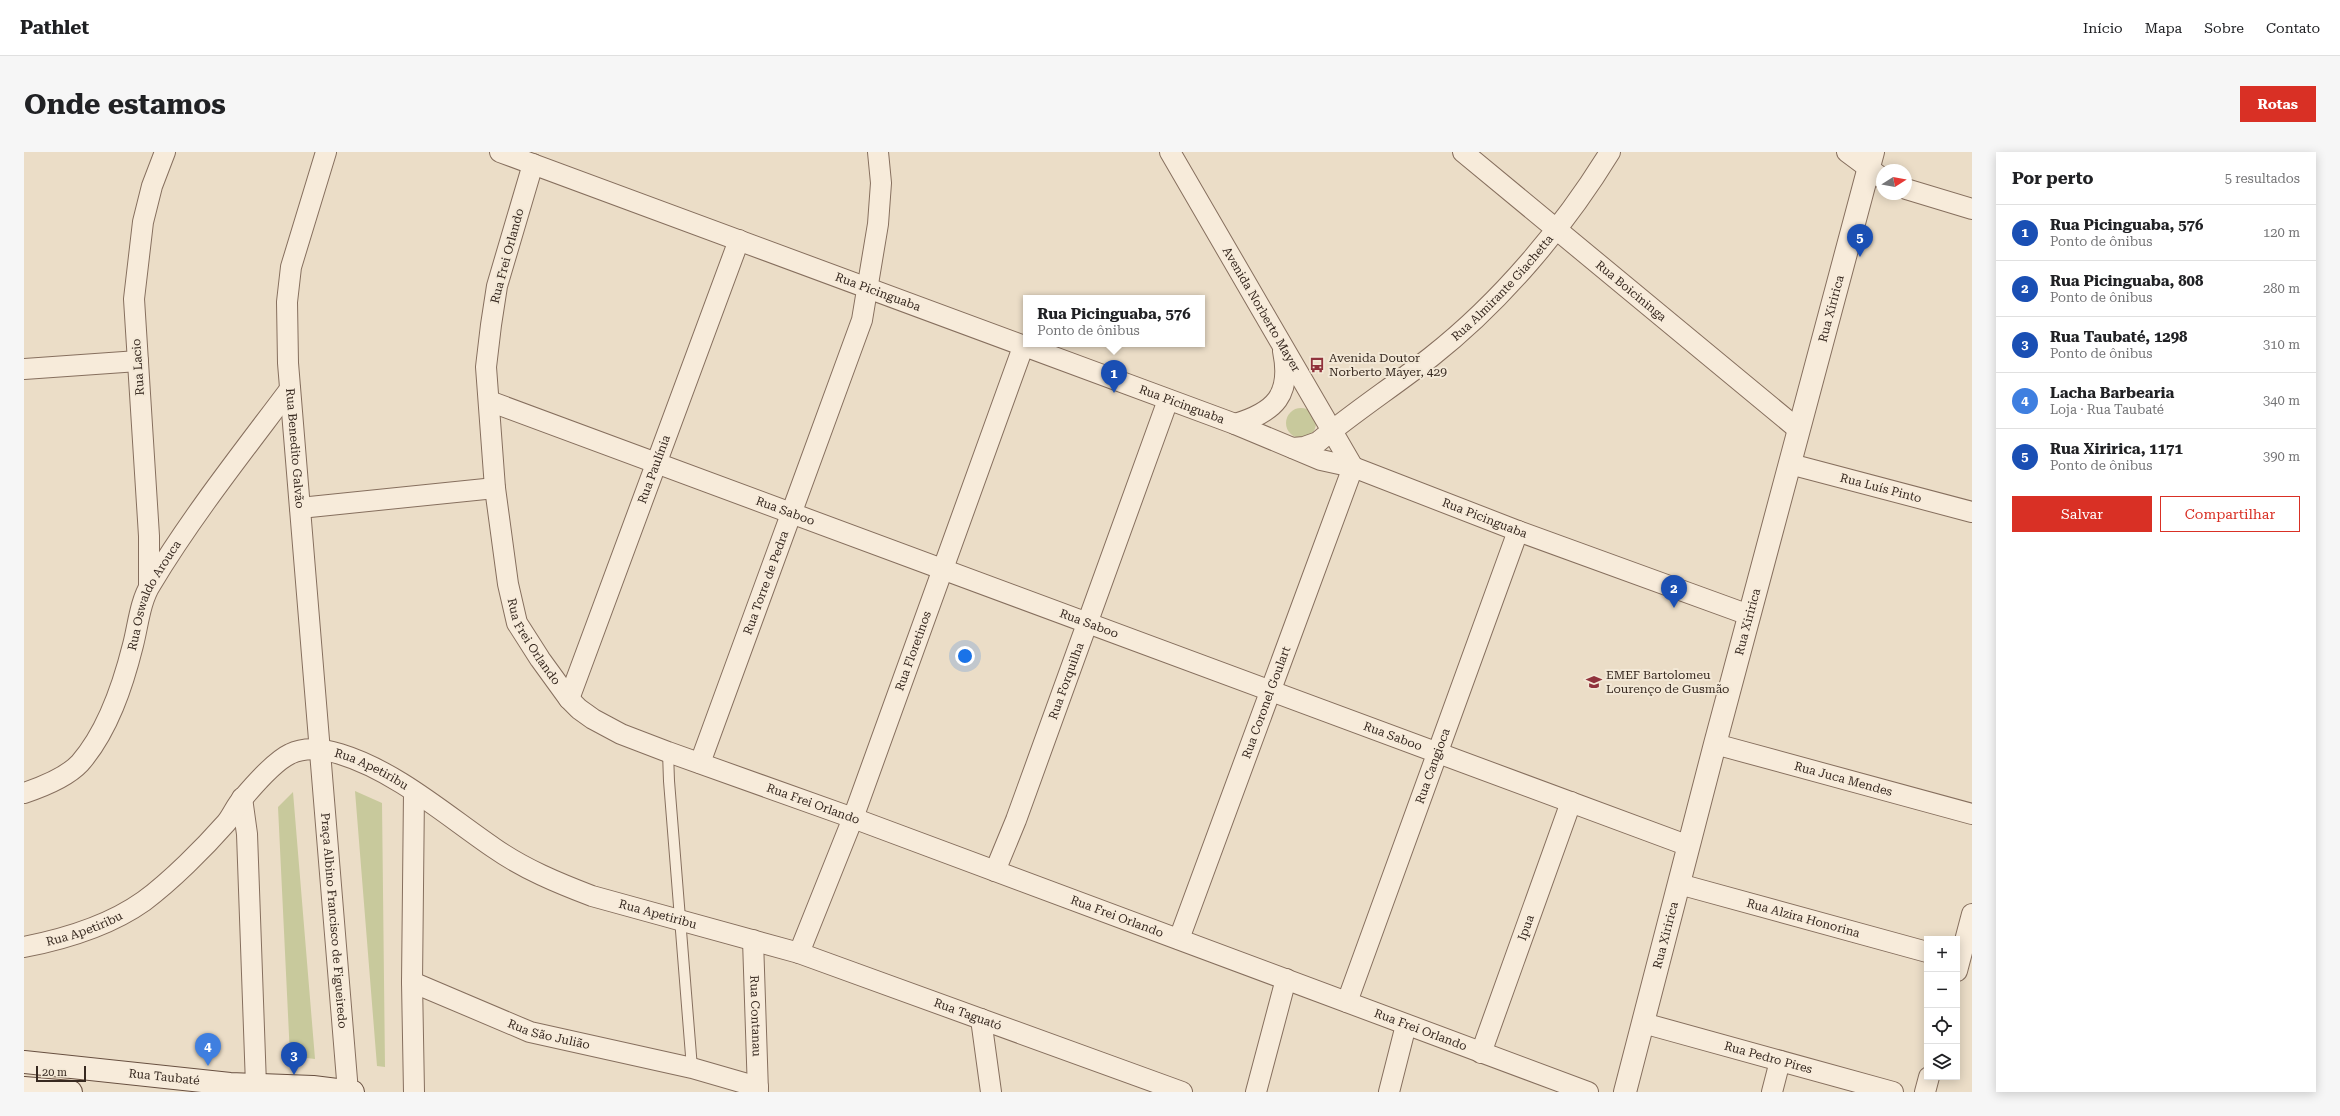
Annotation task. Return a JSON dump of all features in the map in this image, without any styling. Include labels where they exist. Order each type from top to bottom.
[{"type":"street","name":"Rua Lacio","points":[[149,586],[149,536],[134,299],[143,222],[152,186],[165,152]]},
{"type":"street","name":"Rua Benedito Galvão","points":[[320,748],[290,389],[287,302],[291,267],[326,152]]},
{"type":"street","name":"Rua Picinguaba","points":[[500,152],[869,288],[1023,347],[1235,424],[1321,460],[1353,467],[1518,531],[1749,616]]},
{"type":"street","name":"Rua Torre de Pedra","points":[[700,764],[862,320],[869,288],[878,224],[880,183],[878,152]]},
{"type":"street","name":"Avenida Norberto Mayer","points":[[1170,152],[1282,341],[1353,467]]},
{"type":"street","name":"Rua Boicininga","points":[[1463,152],[1799,430]]},
{"type":"street","name":"Rua Almirante Giachetta","points":[[1293,448],[1304,447],[1318,442],[1432,356],[1464,329],[1497,297],[1568,215],[1610,152]]},
{"type":"street","points":[[1846,152],[1875,166]]},
{"type":"street","name":"Rua Frei Orlando","points":[[533,164],[497,286],[486,367],[488,401],[495,488],[508,584],[517,623],[528,644],[569,699],[593,719],[621,734],[700,764],[853,818],[1588,1092]]},
{"type":"street","name":"Rua Xiririca","points":[[1625,1092],[1715,744],[1799,430],[1875,166]]},
{"type":"street","points":[[1912,191],[1972,209]]},
{"type":"street","name":"Rua Paulínia","points":[[569,699],[739,240]]},
{"type":"street","points":[[1235,424],[1262,414],[1278,401],[1283,392],[1286,371],[1282,341]]},
{"type":"street","name":"Rua Floretinos","points":[[799,953],[853,818],[1023,347]]},
{"type":"street","points":[[24,369],[138,361]]},
{"type":"street","name":"Rua Oswaldo Arouca","points":[[24,793],[67,773],[80,763],[106,722],[127,671],[138,620],[149,586],[203,504],[290,389]]},
{"type":"street","name":"Rua Forquilha","points":[[995,871],[1016,820],[1168,400]]},
{"type":"street","name":"Rua Saboo","points":[[488,401],[792,512],[1689,846]]},
{"type":"street","name":"Rua Luís Pinto","points":[[1790,464],[1972,512]]},
{"type":"street","name":"Rua Coronel Goulart","points":[[1178,939],[1353,467]]},
{"type":"street","points":[[300,508],[495,488]]},
{"type":"street","name":"Rua Cangioca","points":[[1347,1002],[1518,531]]},
{"type":"street","name":"Rua Juca Mendes","points":[[1715,744],[1972,814]]},
{"type":"street","name":"Rua Apetiribu","points":[[24,947],[58,940],[88,929],[144,901],[205,846],[227,822],[242,798],[290,754],[320,748],[365,764],[414,792],[496,849],[547,878],[592,896],[753,940]]},
{"type":"street","name":"Praça Albino Francisco de Figueiredo","points":[[320,748],[349,1092]]},
{"type":"street","points":[[414,792],[412,982],[414,1092]]},
{"type":"street","points":[[242,798],[247,834],[256,1085]]},
{"type":"street","name":"Ipua","points":[[1481,1053],[1571,802]]},
{"type":"street","name":"Rua Alzira Honorina","points":[[1679,884],[1924,951]]},
{"type":"street","points":[[1960,957],[1972,914]]},
{"type":"street","name":"Rua Taguató","points":[[753,940],[799,953],[1182,1092]]},
{"type":"street","name":"Rua Contanau","points":[[753,940],[758,1089]]},
{"type":"street","points":[[1256,1092],[1286,979]]},
{"type":"street","name":"Rua São Julião","points":[[412,982],[530,1032],[692,1068],[758,1089]]},
{"type":"street","points":[[981,1019],[991,1092]]},
{"type":"street","name":"Rua Pedro Pires","points":[[1643,1023],[1893,1092]]},
{"type":"street","points":[[1389,1092],[1406,1025]]},
{"type":"street","points":[[1772,1092],[1780,1061]]},
{"type":"street","name":"Rua Taubaté","points":[[24,1062],[230,1084],[313,1087],[349,1092]]},
{"type":"street","points":[[1925,1092],[1928,1080]]},
{"type":"street","points":[[24,1088],[71,1092]]},
{"type":"lane","points":[[668,752],[692,1068]]},
{"type":"green space","points":[[1301,408],[1312,412],[1316,423],[1312,434],[1301,438],[1290,434],[1286,423],[1290,412]]},
{"type":"green space","points":[[355,791],[382,803],[385,1067],[377,1066]]},
{"type":"green space","points":[[293,792],[315,1059],[290,1056],[278,807]]},
{"type":"place","name":"Rua Xiririca, 1171","points":[[1860,257]]},
{"type":"place","name":"Avenida Doutor Norberto Mayer, 429","points":[[1317,365]]},
{"type":"place","name":"Rua Picinguaba, 576","points":[[1114,393]]},
{"type":"place","name":"Rua Picinguaba, 808","points":[[1674,608]]},
{"type":"place","name":"EMEF Bartolomeu Lourenço de Gusmão","points":[[1594,682]]},
{"type":"place","name":"Lacha Barbearia","points":[[208,1066]]},
{"type":"place","name":"Rua Taubaté, 1298","points":[[294,1075]]}]
